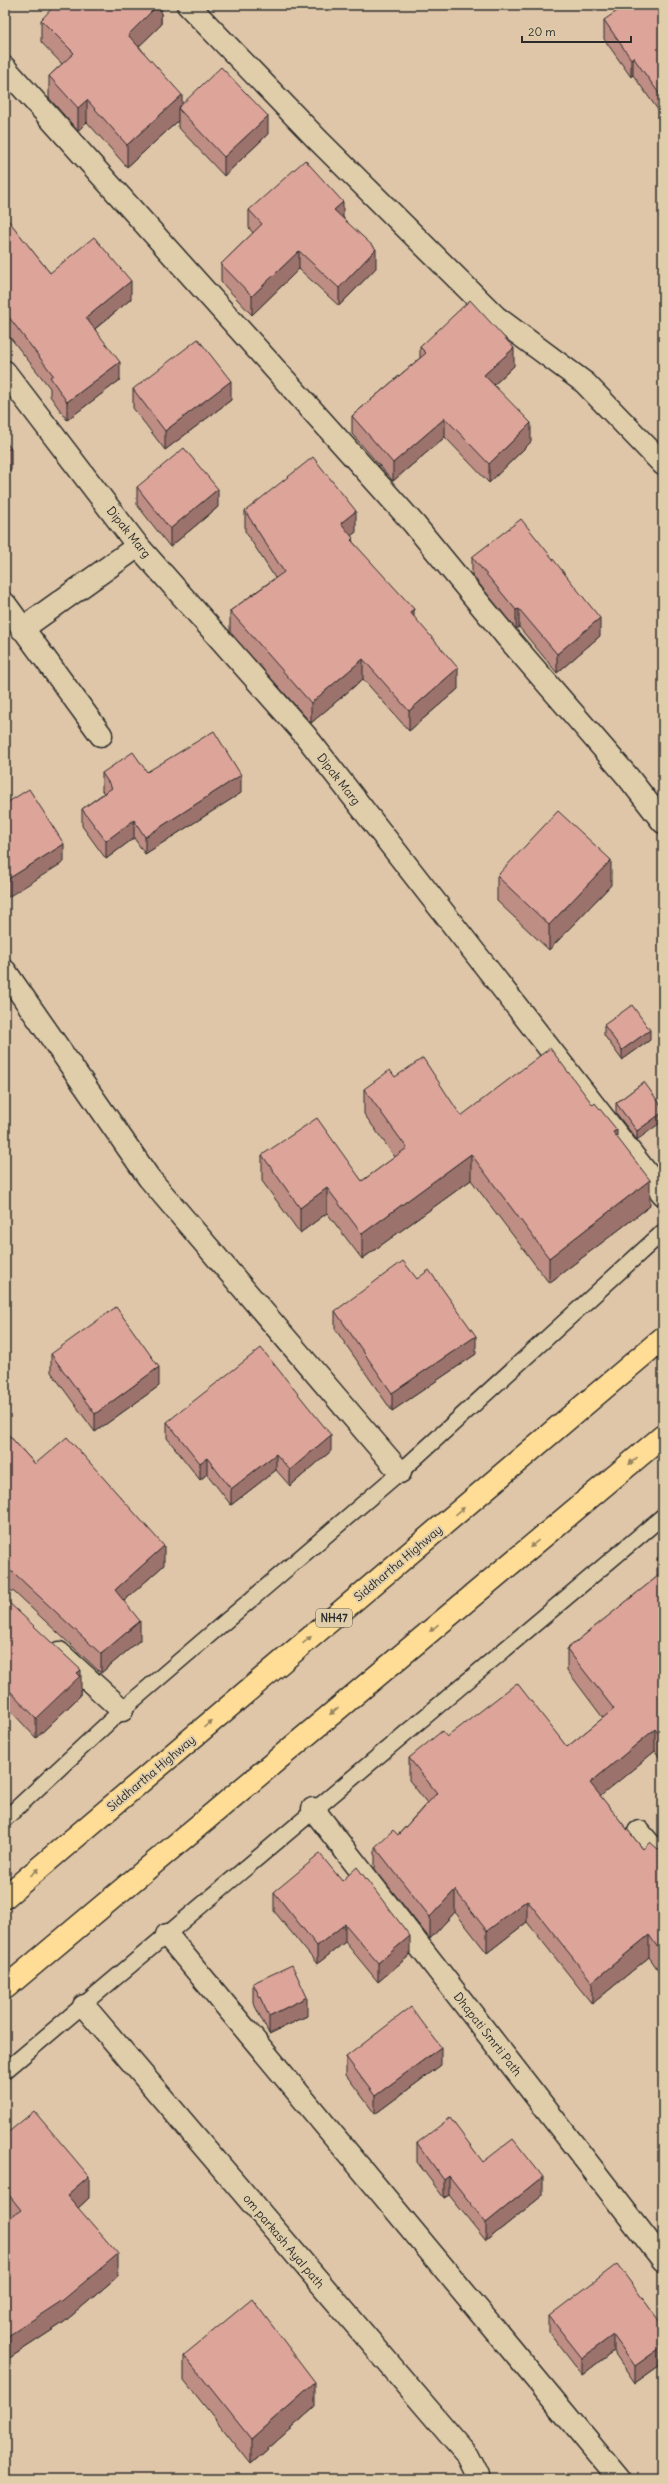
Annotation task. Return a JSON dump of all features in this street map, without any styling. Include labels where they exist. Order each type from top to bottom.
[{"type":"highway","name":"Siddhartha Highway","points":[[5,1898],[663,1338]]},
{"type":"highway","points":[[5,1988],[663,1436]]},
{"type":"street","points":[[188,5],[317,139],[496,317],[585,383],[663,464]]},
{"type":"street","points":[[5,68],[414,524],[507,637],[628,776],[663,822]]},
{"type":"street","name":"Dipak Marg","points":[[5,372],[138,546],[305,735],[663,1194]]},
{"type":"street","points":[[22,629],[138,546]]},
{"type":"street","points":[[5,604],[101,736]]},
{"type":"street","points":[[5,971],[149,1178],[400,1472]]},
{"type":"street","points":[[45,1640],[122,1710]]},
{"type":"street","name":"Dhapati Smrti Path","points":[[313,1809],[663,2260]]},
{"type":"street","points":[[639,1832],[663,1860]]},
{"type":"street","points":[[167,1935],[619,2479]]},
{"type":"street","name":"om parkash Ayal path","points":[[84,2006],[467,2455],[477,2475],[477,2479]]},
{"type":"lane","points":[[5,1819],[122,1710],[400,1472],[663,1232]]},
{"type":"lane","points":[[5,2071],[84,2006],[313,1809],[663,1516]]},
{"type":"building","points":[[55,5],[158,5],[128,35],[182,95],[127,145],[87,100],[78,108],[49,76],[74,53],[41,20]]},
{"type":"building","points":[[626,5],[663,5],[663,99],[633,57],[631,59],[604,20]]},
{"type":"building","points":[[221,67],[268,116],[224,157],[178,108]]},
{"type":"building","points":[[305,160],[343,202],[334,210],[376,249],[339,288],[299,251],[252,296],[221,264],[262,224],[249,210]]},
{"type":"building","points":[[5,216],[50,273],[94,237],[131,281],[86,318],[120,362],[67,402],[50,377],[53,375],[5,312]]},
{"type":"building","points":[[470,300],[514,348],[484,375],[531,423],[489,464],[445,418],[393,463],[352,416],[426,353],[420,347]]},
{"type":"building","points":[[198,339],[231,381],[165,431],[133,389]]},
{"type":"building","points":[[5,441],[11,449],[5,449]]},
{"type":"building","points":[[184,448],[218,489],[170,529],[137,487]]},
{"type":"building","points":[[313,457],[356,511],[341,523],[353,538],[351,540],[414,609],[410,612],[458,668],[409,711],[363,659],[311,703],[230,611],[284,572],[245,511]]},
{"type":"building","points":[[521,519],[600,618],[557,654],[519,609],[516,610],[472,557]]},
{"type":"building","points":[[214,731],[241,775],[145,837],[134,820],[106,841],[82,809],[112,788],[102,773],[133,752],[147,772]]},
{"type":"building","points":[[29,789],[64,844],[5,881],[5,804]]},
{"type":"building","points":[[558,811],[611,860],[549,925],[497,876]]},
{"type":"building","points":[[632,1005],[650,1030],[622,1050],[604,1025]]},
{"type":"building","points":[[550,1048],[593,1105],[595,1103],[617,1130],[613,1132],[650,1180],[549,1258],[471,1154],[362,1234],[327,1188],[300,1208],[262,1155],[317,1118],[362,1181],[407,1148],[364,1089],[390,1070],[395,1077],[423,1058],[461,1116]]},
{"type":"building","points":[[644,1082],[663,1108],[663,1112],[637,1131],[616,1103]]},
{"type":"building","points":[[403,1261],[417,1279],[429,1270],[476,1336],[392,1393],[335,1311]]},
{"type":"building","points":[[116,1307],[159,1367],[95,1414],[51,1354]]},
{"type":"building","points":[[261,1348],[331,1435],[290,1470],[276,1454],[231,1489],[207,1458],[200,1463],[167,1422]]},
{"type":"building","points":[[5,1431],[35,1464],[67,1437],[164,1546],[115,1590],[140,1621],[101,1654],[14,1573],[5,1570]]},
{"type":"building","points":[[663,1553],[663,1566],[657,1558]]},
{"type":"building","points":[[663,1572],[663,1740],[655,1729],[590,1783],[643,1849],[650,1842],[659,1850],[663,1849],[663,1955],[649,1935],[592,1982],[527,1900],[487,1931],[455,1890],[430,1917],[375,1847],[393,1830],[398,1835],[437,1793],[409,1758],[442,1731],[447,1737],[517,1683],[567,1747],[614,1709],[567,1649]]},
{"type":"building","points":[[5,1599],[81,1670],[77,1673],[80,1676],[36,1718],[10,1691],[5,1695]]},
{"type":"building","points":[[320,1854],[342,1881],[357,1867],[410,1936],[378,1963],[345,1924],[317,1946],[274,1892]]},
{"type":"building","points":[[292,1965],[307,1997],[269,2016],[253,1983]]},
{"type":"building","points":[[411,2007],[441,2047],[375,2096],[346,2057]]},
{"type":"building","points":[[34,2111],[89,2176],[67,2195],[118,2254],[63,2300],[5,2338],[5,2221],[21,2210],[5,2190],[5,2135]]},
{"type":"building","points":[[450,2118],[483,2162],[513,2139],[543,2177],[486,2223],[449,2176],[444,2180],[417,2143]]},
{"type":"building","points":[[617,2264],[663,2326],[663,2346],[635,2366],[613,2335],[582,2358],[549,2316]]},
{"type":"building","points":[[252,2299],[315,2382],[251,2439],[184,2355]]}]
